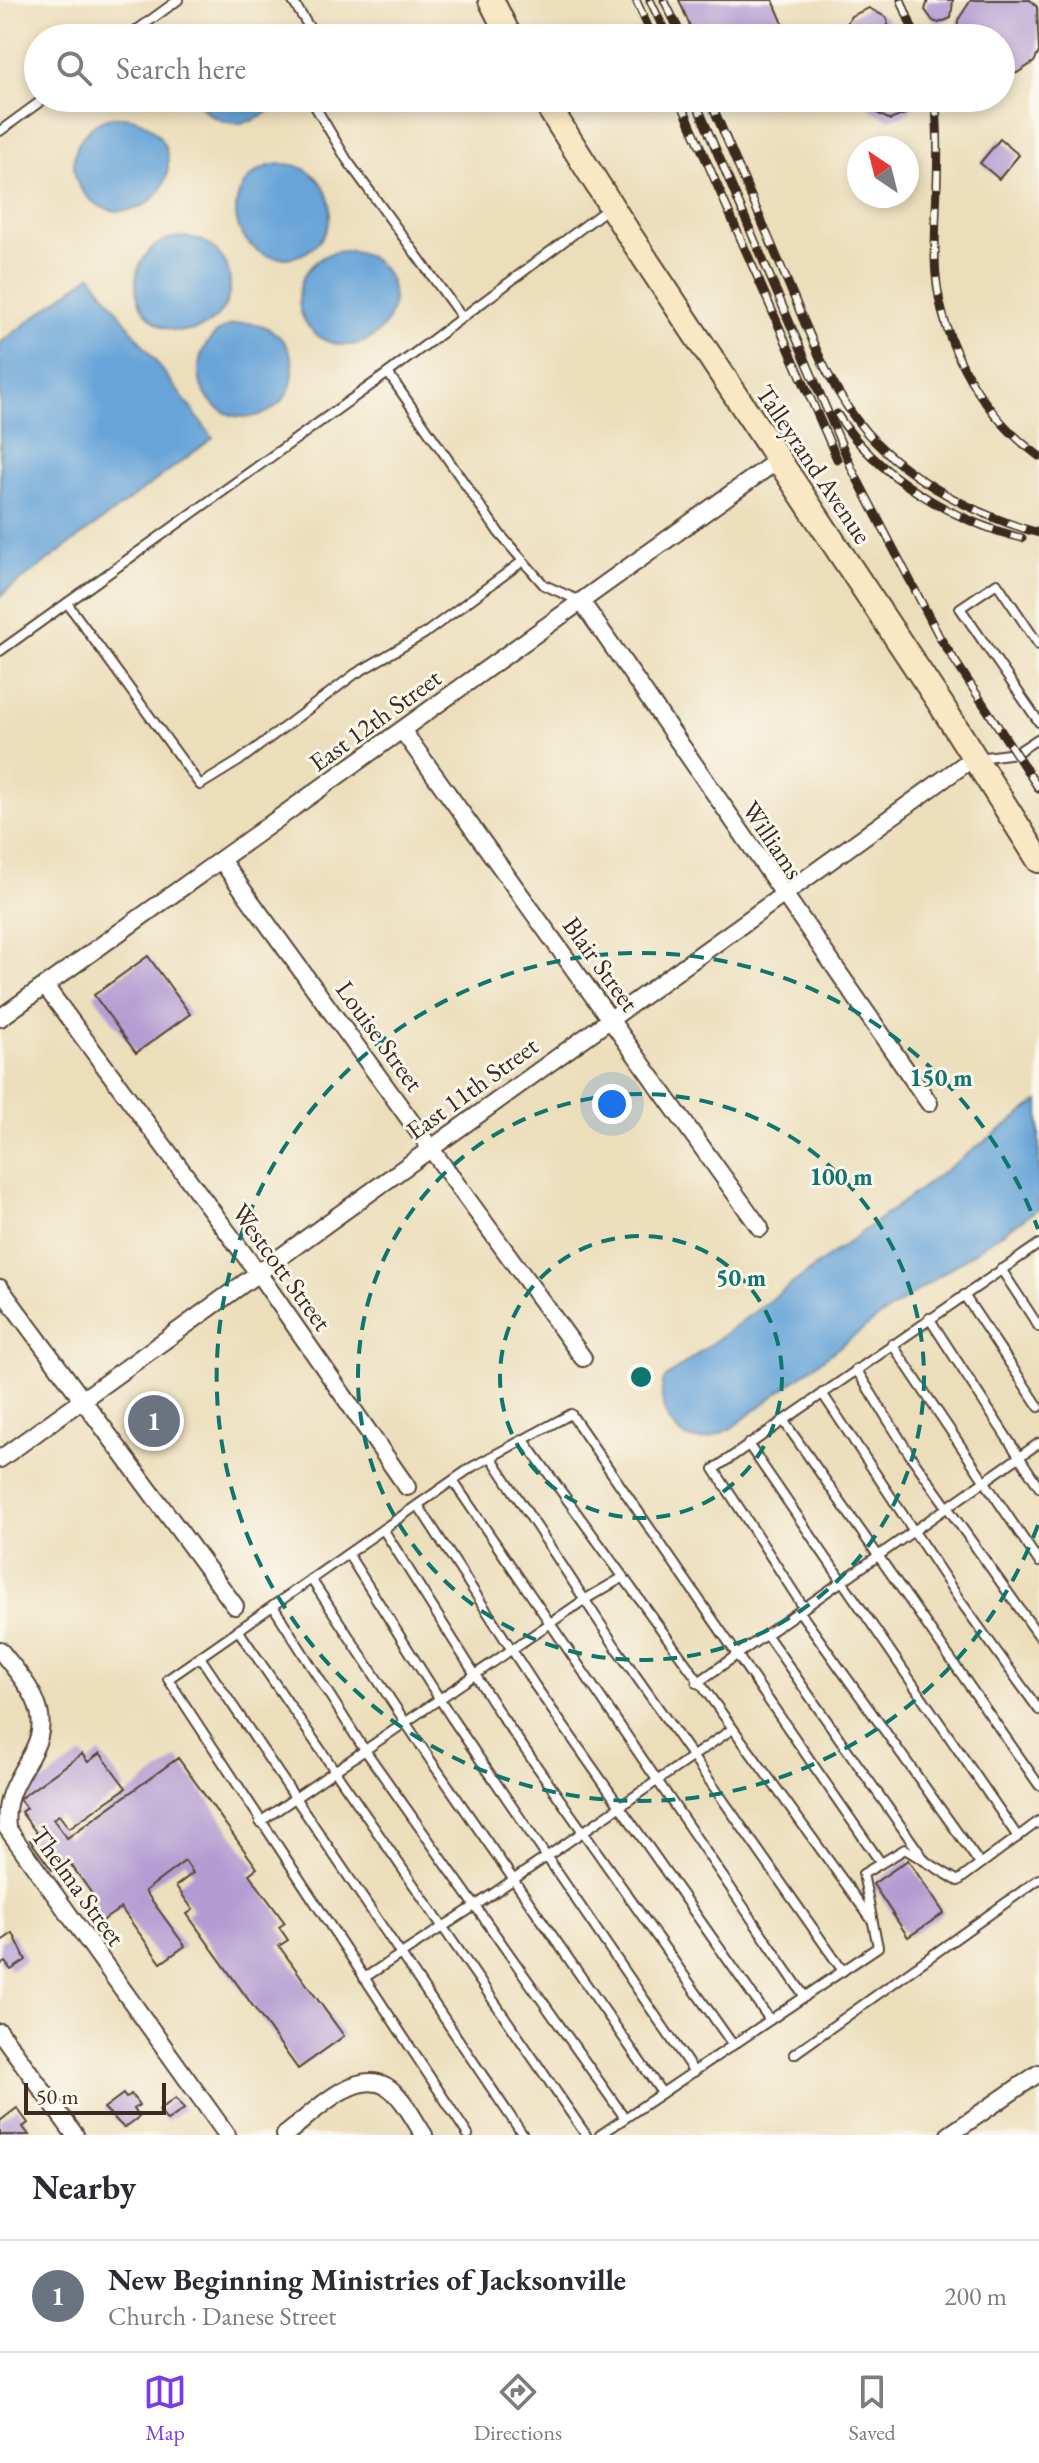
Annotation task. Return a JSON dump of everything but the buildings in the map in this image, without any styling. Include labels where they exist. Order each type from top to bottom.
[{"type":"street","points":[[491,0],[503,24]]},
{"type":"street","name":"Talleyrand Avenue","points":[[552,112],[1039,860]]},
{"type":"street","name":"East 12th Street","points":[[0,1018],[778,460]]},
{"type":"street","name":"Williams","points":[[581,601],[929,1103]]},
{"type":"street","name":"Blair Street","points":[[402,730],[760,1228]]},
{"type":"street","name":"East 11th Street","points":[[0,1459],[973,758]]},
{"type":"street","name":"Louise Street","points":[[221,860],[583,1358]]},
{"type":"street","name":"Westcott Street","points":[[45,986],[258,1273],[407,1487]]},
{"type":"street","points":[[0,1288],[235,1606]]},
{"type":"street","name":"Thelma Street","points":[[0,1650],[35,1699],[41,1718],[39,1737],[6,1787],[3,1802],[7,1828],[227,2135]]},
{"type":"street","points":[[0,2032],[75,2135]]},
{"type":"street","points":[[949,2135],[1039,2073]]},
{"type":"street","points":[[285,2135],[342,2091],[372,2081],[386,2086],[398,2096],[424,2135]]},
{"type":"lane","points":[[145,24],[178,0]]},
{"type":"lane","points":[[292,0],[307,24]]},
{"type":"lane","points":[[0,131],[26,112]]},
{"type":"lane","points":[[318,112],[347,160],[461,316]]},
{"type":"lane","points":[[0,651],[388,373],[611,207]]},
{"type":"lane","points":[[388,373],[499,533],[544,585],[581,601]]},
{"type":"lane","points":[[67,603],[200,785],[239,761],[355,674],[424,634],[523,561]]},
{"type":"lane","points":[[1039,645],[997,583],[960,608],[1039,722]]},
{"type":"lane","points":[[973,758],[1016,753],[1038,740]]},
{"type":"lane","points":[[980,1864],[802,1610],[714,1469],[1039,1245]]},
{"type":"lane","points":[[1001,1269],[1039,1327]]},
{"type":"lane","points":[[964,1295],[1039,1407]]},
{"type":"lane","points":[[929,1318],[1039,1487]]},
{"type":"lane","points":[[892,1344],[1039,1562]]},
{"type":"lane","points":[[856,1369],[947,1507],[1039,1636]]},
{"type":"lane","points":[[822,1393],[1039,1710]]},
{"type":"lane","points":[[468,2135],[168,1679],[453,1481],[571,1414],[881,1863]]},
{"type":"lane","points":[[783,1420],[1039,1785]]},
{"type":"lane","points":[[524,1440],[731,1730],[873,1922]]},
{"type":"lane","points":[[697,1683],[1039,1443]]},
{"type":"lane","points":[[748,1444],[1018,1837]]},
{"type":"lane","points":[[491,1457],[584,1600],[843,1971]]},
{"type":"lane","points":[[453,1481],[805,1997]]},
{"type":"lane","points":[[418,1505],[513,1651],[770,2020]]},
{"type":"lane","points":[[383,1529],[475,1674],[733,2045]]},
{"type":"lane","points":[[348,1554],[440,1699],[694,2072]]},
{"type":"lane","points":[[260,1822],[584,1600],[622,1578]]},
{"type":"lane","points":[[311,1579],[407,1724],[662,2093]]},
{"type":"lane","points":[[273,1606],[365,1750],[625,2118]]},
{"type":"lane","points":[[238,1630],[586,2135]]},
{"type":"lane","points":[[766,1634],[926,1862]]},
{"type":"lane","points":[[200,1657],[297,1796],[523,2135]]},
{"type":"lane","points":[[364,1978],[475,1906],[731,1730]]},
{"type":"lane","points":[[600,2135],[878,1947],[863,1874],[905,1849],[958,1881],[1039,1821]]},
{"type":"lane","points":[[794,2054],[1039,1879]]},
{"type":"water","points":[[208,112],[267,112],[261,117],[238,123],[214,117]]},
{"type":"water","points":[[121,117],[139,120],[154,131],[165,146],[168,164],[165,182],[154,197],[139,208],[121,211],[103,208],[88,197],[77,182],[74,164],[77,146],[88,131],[103,120]]},
{"type":"water","points":[[283,164],[301,167],[316,178],[327,193],[330,211],[327,229],[316,244],[301,255],[283,258],[265,255],[250,244],[239,229],[236,211],[239,193],[250,178],[265,167]]},
{"type":"water","points":[[183,237],[201,240],[216,251],[227,266],[230,284],[227,302],[216,317],[201,328],[183,331],[165,328],[150,317],[139,302],[136,284],[139,266],[150,251],[165,240]]},
{"type":"water","points":[[346,251],[364,254],[379,265],[390,280],[393,298],[390,316],[379,331],[364,342],[346,345],[328,342],[313,331],[302,316],[299,298],[302,280],[313,265],[328,254]]},
{"type":"water","points":[[91,275],[213,438],[0,596],[0,343]]},
{"type":"water","points":[[246,323],[264,326],[279,337],[290,352],[293,370],[290,388],[279,403],[264,414],[246,417],[228,414],[213,403],[202,388],[199,370],[202,352],[213,337],[228,326]]},
{"type":"water","points":[[1039,1101],[1039,1208],[878,1318],[730,1429],[698,1440],[684,1436],[677,1430],[663,1405],[662,1386],[665,1378]]},
{"type":"railway","points":[[636,0],[647,24]]},
{"type":"railway","points":[[650,0],[661,24]]},
{"type":"railway","points":[[664,0],[676,24]]},
{"type":"railway","points":[[901,0],[910,24]]},
{"type":"railway","points":[[685,112],[837,459]]},
{"type":"railway","points":[[700,112],[852,469],[940,638],[1039,789]]},
{"type":"railway","points":[[715,112],[813,342],[842,399],[867,433],[903,466],[946,495],[992,517],[1039,533]]},
{"type":"railway","points":[[936,112],[935,257],[943,314],[952,342],[979,394],[1017,438],[1039,456]]},
{"type":"railway","points":[[837,414],[873,457],[918,493],[969,520],[1022,538]]},
{"type":"place","name":"New Beginning Ministries of Jacksonville","points":[[154,1421]]}]
